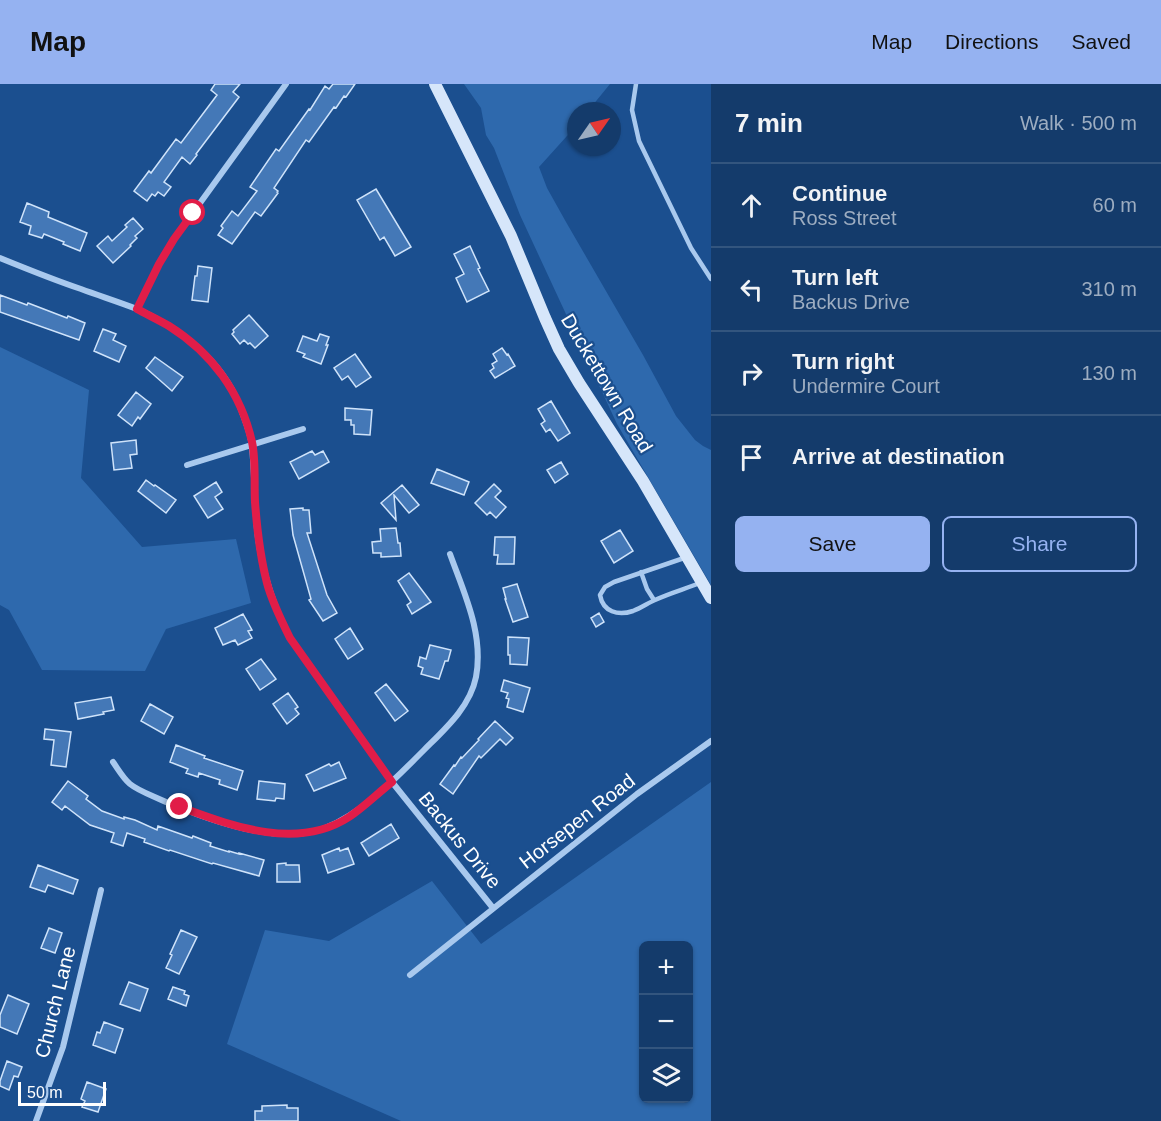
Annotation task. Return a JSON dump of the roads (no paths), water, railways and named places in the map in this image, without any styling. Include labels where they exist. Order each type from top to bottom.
[{"type":"street","points":[[137,309],[174,239],[286,84]]},
{"type":"street","name":"Duckettown Road","points":[[435,84],[511,236],[559,348],[643,481],[711,598]]},
{"type":"street","name":"Backus Drive","points":[[0,258],[137,309],[167,324],[210,359],[221,373],[235,396],[252,444],[258,538],[267,584],[277,614],[290,638],[392,782],[493,908]]},
{"type":"street","points":[[187,465],[303,429]]},
{"type":"street","points":[[113,762],[129,783],[139,790],[226,824],[263,832],[286,834],[322,830],[349,817],[392,782],[448,726],[471,694],[476,677],[477,638],[450,554]]},
{"type":"street","name":"Horsepen Road","points":[[410,975],[637,794],[711,741]]},
{"type":"street","name":"Church Lane","points":[[36,1121],[63,1047],[101,890]]},
{"type":"lane","points":[[636,84],[632,110],[639,141],[691,248],[711,279]]},
{"type":"lane","points":[[687,557],[614,582],[605,587],[600,595],[601,603],[609,610],[616,612],[632,611],[654,600],[702,583]]},
{"type":"lane","points":[[641,572],[654,600]]}]
